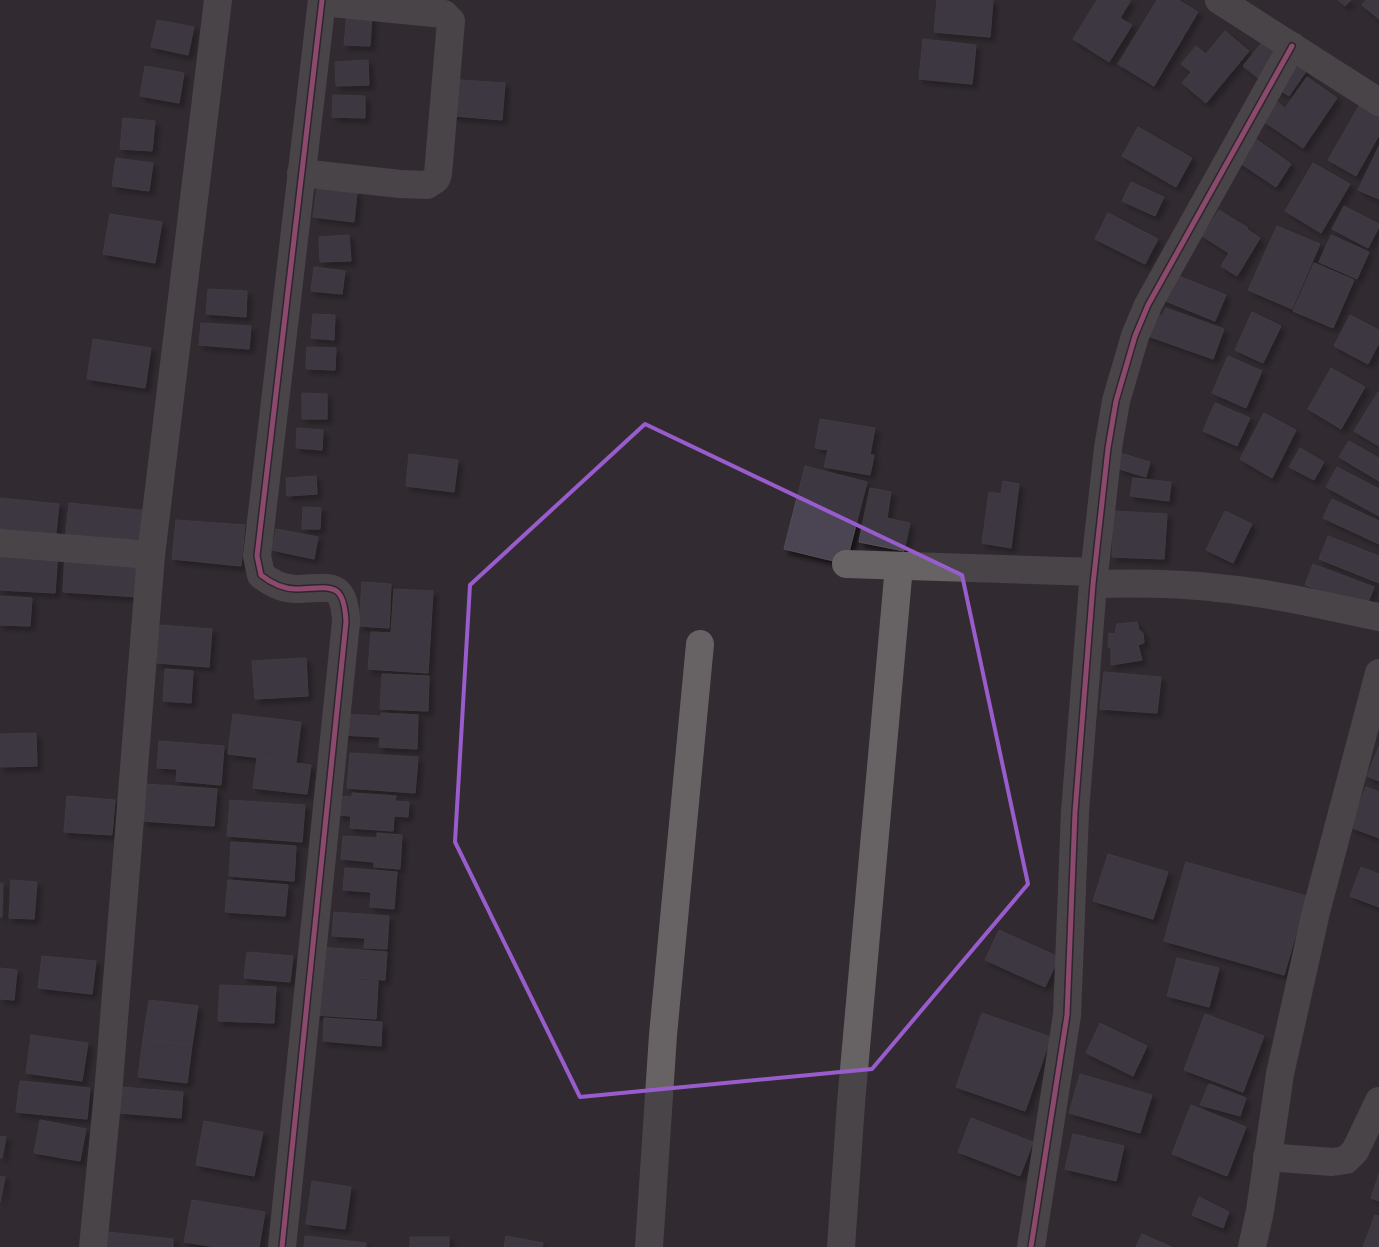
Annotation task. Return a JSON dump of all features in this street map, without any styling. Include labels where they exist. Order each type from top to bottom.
[{"type":"street","points":[[92,1247],[110,1072],[151,555],[218,0]]},
{"type":"street","points":[[1219,0],[1379,102]]},
{"type":"street","points":[[282,1247],[346,622],[345,604],[336,591],[326,586],[295,589],[272,584],[260,575],[257,556],[301,173],[322,1],[444,14],[451,21],[438,174],[436,179],[426,185],[400,184],[301,173]]},
{"type":"street","points":[[1031,1247],[1067,1015],[1075,812],[1094,578],[1108,448],[1116,401],[1134,336],[1148,304],[1292,46]]},
{"type":"street","points":[[0,543],[151,555]]},
{"type":"street","points":[[846,564],[1094,578],[1218,588],[1273,596],[1379,617]]},
{"type":"street","points":[[841,1247],[851,1103],[899,566]]},
{"type":"street","points":[[649,1247],[663,1036],[700,644]]},
{"type":"street","points":[[1252,1247],[1260,1211],[1280,1074],[1316,912],[1379,673]]},
{"type":"street","points":[[1267,1157],[1332,1162],[1346,1160],[1355,1151],[1379,1101]]},
{"type":"highlighted area","points":[[645,424],[962,575],[1028,884],[872,1069],[580,1097],[455,842],[470,585]]},
{"type":"building","points":[[937,0],[993,0],[990,37],[934,32]]},
{"type":"building","points":[[1097,0],[1131,0],[1120,18],[1132,25],[1109,62],[1073,39]]},
{"type":"building","points":[[1157,0],[1178,0],[1198,12],[1154,86],[1118,64]]},
{"type":"building","points":[[1338,0],[1351,0],[1345,6]]},
{"type":"building","points":[[1366,0],[1379,0],[1379,19],[1362,5]]},
{"type":"building","points":[[347,13],[372,15],[370,46],[344,45]]},
{"type":"building","points":[[157,20],[194,27],[188,55],[151,47]]},
{"type":"building","points":[[1225,31],[1249,51],[1206,103],[1182,83],[1191,72],[1181,64],[1196,46],[1206,54]]},
{"type":"building","points":[[1267,36],[1282,48],[1258,78],[1243,66]]},
{"type":"building","points":[[923,39],[976,45],[972,84],[919,79]]},
{"type":"building","points":[[1291,59],[1307,70],[1289,96],[1272,85]]},
{"type":"building","points":[[368,60],[369,85],[336,86],[335,62]]},
{"type":"building","points":[[145,66],[184,73],[179,103],[140,96]]},
{"type":"building","points":[[1307,77],[1337,98],[1303,148],[1263,121],[1276,101],[1285,108]]},
{"type":"building","points":[[447,79],[505,83],[502,120],[444,115]]},
{"type":"building","points":[[333,95],[365,96],[365,118],[332,117]]},
{"type":"building","points":[[1360,104],[1379,115],[1379,135],[1356,176],[1328,160]]},
{"type":"building","points":[[123,118],[155,121],[152,151],[120,149]]},
{"type":"building","points":[[1138,127],[1192,158],[1176,187],[1122,156]]},
{"type":"building","points":[[1253,137],[1291,164],[1276,187],[1237,161]]},
{"type":"building","points":[[1379,146],[1379,199],[1358,190]]},
{"type":"building","points":[[116,158],[153,163],[149,191],[112,186]]},
{"type":"building","points":[[1313,163],[1350,184],[1321,233],[1285,211]]},
{"type":"building","points":[[1131,182],[1164,197],[1155,216],[1122,201]]},
{"type":"building","points":[[317,188],[357,192],[354,222],[313,217]]},
{"type":"building","points":[[1344,206],[1379,224],[1368,248],[1332,229]]},
{"type":"building","points":[[1219,210],[1260,238],[1237,276],[1221,266],[1229,253],[1202,236]]},
{"type":"building","points":[[1108,213],[1158,239],[1145,264],[1095,239]]},
{"type":"building","points":[[110,214],[162,222],[155,263],[103,254]]},
{"type":"building","points":[[1277,226],[1320,244],[1292,309],[1248,290]]},
{"type":"building","points":[[349,235],[351,261],[320,262],[319,237]]},
{"type":"building","points":[[1331,235],[1369,252],[1357,279],[1319,262]]},
{"type":"building","points":[[1314,263],[1354,280],[1333,328],[1293,311]]},
{"type":"building","points":[[314,267],[345,271],[342,294],[311,291]]},
{"type":"building","points":[[1169,272],[1226,295],[1215,321],[1158,298]]},
{"type":"building","points":[[208,289],[247,291],[246,317],[206,314]]},
{"type":"building","points":[[1166,308],[1224,329],[1213,359],[1145,335],[1154,313],[1162,316]]},
{"type":"building","points":[[1252,312],[1281,326],[1263,363],[1235,350]]},
{"type":"building","points":[[313,314],[335,315],[334,340],[311,338]]},
{"type":"building","points":[[1350,315],[1379,330],[1379,343],[1368,364],[1334,346]]},
{"type":"building","points":[[201,323],[251,326],[249,349],[199,345]]},
{"type":"building","points":[[93,339],[151,348],[145,388],[87,379]]},
{"type":"building","points":[[307,347],[336,348],[335,370],[306,369]]},
{"type":"building","points":[[1228,356],[1262,371],[1246,408],[1212,393]]},
{"type":"building","points":[[1331,368],[1365,387],[1341,429],[1308,409]]},
{"type":"building","points":[[1379,392],[1379,446],[1354,431]]},
{"type":"building","points":[[302,393],[327,394],[327,419],[302,419]]},
{"type":"building","points":[[1215,403],[1250,418],[1237,446],[1203,431]]},
{"type":"building","points":[[1264,413],[1296,430],[1272,478],[1240,459]]},
{"type":"building","points":[[820,419],[875,428],[870,455],[874,455],[870,475],[824,467],[828,450],[815,448]]},
{"type":"building","points":[[297,428],[323,430],[322,450],[296,448]]},
{"type":"building","points":[[1349,441],[1379,458],[1379,481],[1339,457]]},
{"type":"building","points":[[1300,448],[1324,462],[1314,480],[1289,467]]},
{"type":"building","points":[[1120,453],[1150,462],[1146,477],[1116,468]]},
{"type":"building","points":[[409,454],[458,460],[454,492],[406,486]]},
{"type":"building","points":[[805,466],[867,482],[846,564],[784,549]]},
{"type":"building","points":[[1337,467],[1379,489],[1379,516],[1326,487]]},
{"type":"building","points":[[316,476],[317,494],[287,496],[286,478]]},
{"type":"building","points":[[1133,478],[1171,482],[1169,501],[1130,496]]},
{"type":"building","points":[[1003,481],[1019,484],[1011,548],[982,543],[989,492],[1001,494]]},
{"type":"building","points":[[870,488],[891,492],[887,518],[910,523],[904,551],[859,542]]},
{"type":"building","points":[[0,498],[59,504],[55,542],[0,537]]},
{"type":"building","points":[[1332,499],[1379,521],[1379,544],[1323,518]]},
{"type":"building","points":[[69,503],[150,511],[145,550],[65,542]]},
{"type":"building","points":[[303,507],[321,508],[320,529],[302,529]]},
{"type":"building","points":[[1114,511],[1167,514],[1164,559],[1112,557]]},
{"type":"building","points":[[1225,511],[1252,524],[1233,563],[1206,550]]},
{"type":"building","points":[[176,520],[245,525],[241,566],[172,559]]},
{"type":"building","points":[[276,529],[318,537],[314,559],[272,550]]},
{"type":"building","points":[[1328,536],[1379,556],[1379,583],[1319,559]]},
{"type":"building","points":[[0,547],[58,551],[55,593],[0,590]]},
{"type":"building","points":[[65,554],[142,558],[139,597],[63,592]]},
{"type":"building","points":[[1313,564],[1374,587],[1366,608],[1305,585]]},
{"type":"building","points":[[362,582],[391,584],[389,628],[359,626]]},
{"type":"building","points":[[394,589],[433,591],[428,673],[368,669],[371,632],[391,633]]},
{"type":"building","points":[[0,596],[32,598],[30,626],[0,625]]},
{"type":"building","points":[[1137,622],[1139,630],[1143,633],[1144,643],[1138,645],[1142,660],[1111,665],[1111,648],[1108,647],[1109,633],[1115,634],[1117,624]]},
{"type":"building","points":[[159,625],[212,629],[209,667],[157,663]]},
{"type":"building","points":[[306,658],[308,696],[255,699],[252,661]]},
{"type":"building","points":[[165,669],[193,671],[191,703],[163,701]]},
{"type":"building","points":[[1104,672],[1161,677],[1157,713],[1100,709]]},
{"type":"building","points":[[382,674],[429,676],[428,711],[380,709]]},
{"type":"building","points":[[381,713],[418,715],[417,749],[379,747],[380,737],[341,735],[343,714],[381,716]]},
{"type":"building","points":[[233,714],[301,722],[296,762],[228,754]]},
{"type":"building","points":[[36,733],[37,766],[0,767],[0,734]]},
{"type":"building","points":[[159,741],[224,746],[221,785],[176,781],[177,769],[157,768]]},
{"type":"building","points":[[1379,746],[1379,781],[1367,776]]},
{"type":"building","points":[[350,753],[418,757],[415,793],[347,788]]},
{"type":"building","points":[[257,758],[311,765],[307,794],[253,788]]},
{"type":"building","points":[[145,784],[217,789],[214,826],[142,821]]},
{"type":"building","points":[[1366,787],[1379,792],[1379,838],[1350,827]]},
{"type":"building","points":[[352,793],[396,796],[395,801],[409,802],[408,817],[394,816],[393,831],[350,828],[351,816],[338,815],[339,796],[352,797]]},
{"type":"building","points":[[67,796],[115,800],[112,835],[64,832]]},
{"type":"building","points":[[230,800],[305,805],[302,842],[227,836]]},
{"type":"building","points":[[377,833],[402,835],[400,869],[374,867],[374,862],[341,859],[343,836],[377,838]]},
{"type":"building","points":[[231,842],[296,846],[294,881],[229,876]]},
{"type":"building","points":[[1108,854],[1168,872],[1153,919],[1093,901]]},
{"type":"building","points":[[1186,862],[1253,881],[1246,908],[1178,889]]},
{"type":"building","points":[[1361,867],[1379,874],[1379,907],[1350,896]]},
{"type":"building","points":[[345,868],[397,872],[394,909],[370,907],[371,892],[343,890]]},
{"type":"building","points":[[11,880],[37,882],[34,919],[9,918]]},
{"type":"building","points":[[228,880],[288,885],[285,916],[225,912]]},
{"type":"building","points":[[1253,881],[1307,896],[1299,924],[1246,908]]},
{"type":"building","points":[[0,883],[3,883],[2,917],[0,917]]},
{"type":"building","points":[[1178,889],[1299,924],[1284,975],[1164,941]]},
{"type":"building","points":[[334,912],[389,916],[387,949],[364,948],[365,938],[332,936]]},
{"type":"building","points":[[999,930],[1059,957],[1045,987],[985,960]]},
{"type":"building","points":[[319,947],[387,952],[385,980],[316,976]]},
{"type":"building","points":[[247,952],[293,956],[290,982],[244,978]]},
{"type":"building","points":[[42,956],[96,961],[92,994],[38,988]]},
{"type":"building","points":[[1177,958],[1219,968],[1209,1007],[1167,996]]},
{"type":"building","points":[[0,968],[17,970],[14,1000],[0,999]]},
{"type":"building","points":[[317,977],[378,981],[376,1019],[314,1015]]},
{"type":"building","points":[[220,985],[276,987],[274,1023],[218,1021]]},
{"type":"building","points":[[149,1000],[198,1006],[192,1045],[143,1039]]},
{"type":"building","points":[[982,1013],[1051,1037],[1025,1111],[956,1087]]},
{"type":"building","points":[[1205,1014],[1264,1036],[1243,1092],[1184,1070]]},
{"type":"building","points":[[324,1018],[382,1022],[381,1046],[323,1041]]},
{"type":"building","points":[[1100,1023],[1147,1046],[1133,1076],[1086,1053]]},
{"type":"building","points":[[31,1035],[88,1043],[82,1081],[26,1073]]},
{"type":"building","points":[[143,1039],[192,1045],[187,1083],[138,1077]]},
{"type":"building","points":[[1080,1074],[1152,1095],[1140,1133],[1069,1113]]},
{"type":"building","points":[[20,1081],[90,1088],[87,1119],[16,1112]]},
{"type":"building","points":[[1209,1084],[1246,1098],[1240,1116],[1200,1105]]},
{"type":"building","points":[[122,1087],[183,1092],[181,1118],[119,1113]]},
{"type":"building","points":[[1191,1105],[1246,1127],[1227,1176],[1172,1154]]},
{"type":"building","points":[[971,1118],[1033,1142],[1020,1176],[958,1152]]},
{"type":"building","points":[[40,1120],[86,1129],[80,1161],[34,1153]]},
{"type":"building","points":[[204,1121],[263,1132],[254,1176],[196,1165]]},
{"type":"building","points":[[1073,1134],[1124,1146],[1116,1181],[1065,1169]]},
{"type":"building","points":[[0,1136],[6,1137],[2,1158],[0,1158]]},
{"type":"building","points":[[1379,1174],[1379,1201],[1371,1198]]},
{"type":"building","points":[[0,1176],[5,1177],[0,1202]]},
{"type":"building","points":[[312,1181],[351,1187],[345,1229],[306,1224]]},
{"type":"building","points":[[1199,1197],[1229,1212],[1223,1228],[1192,1215]]},
{"type":"building","points":[[192,1200],[265,1212],[259,1247],[217,1247],[184,1242]]},
{"type":"building","points":[[1375,1215],[1379,1216],[1379,1247],[1363,1247]]},
{"type":"building","points":[[108,1232],[173,1239],[173,1247],[106,1247]]},
{"type":"building","points":[[1142,1234],[1172,1247],[1136,1247]]},
{"type":"building","points":[[305,1236],[366,1243],[366,1247],[304,1247]]},
{"type":"building","points":[[506,1236],[543,1243],[542,1247],[504,1247]]},
{"type":"building","points":[[410,1237],[449,1237],[449,1247],[410,1247]]},
{"type":"cycle path","points":[[282,1247],[346,622],[345,608],[338,592],[326,588],[291,589],[277,585],[261,575],[257,556],[322,0]]},
{"type":"cycle path","points":[[1031,1247],[1067,1015],[1075,812],[1093,584],[1108,448],[1116,401],[1135,336],[1148,305],[1292,46]]}]
